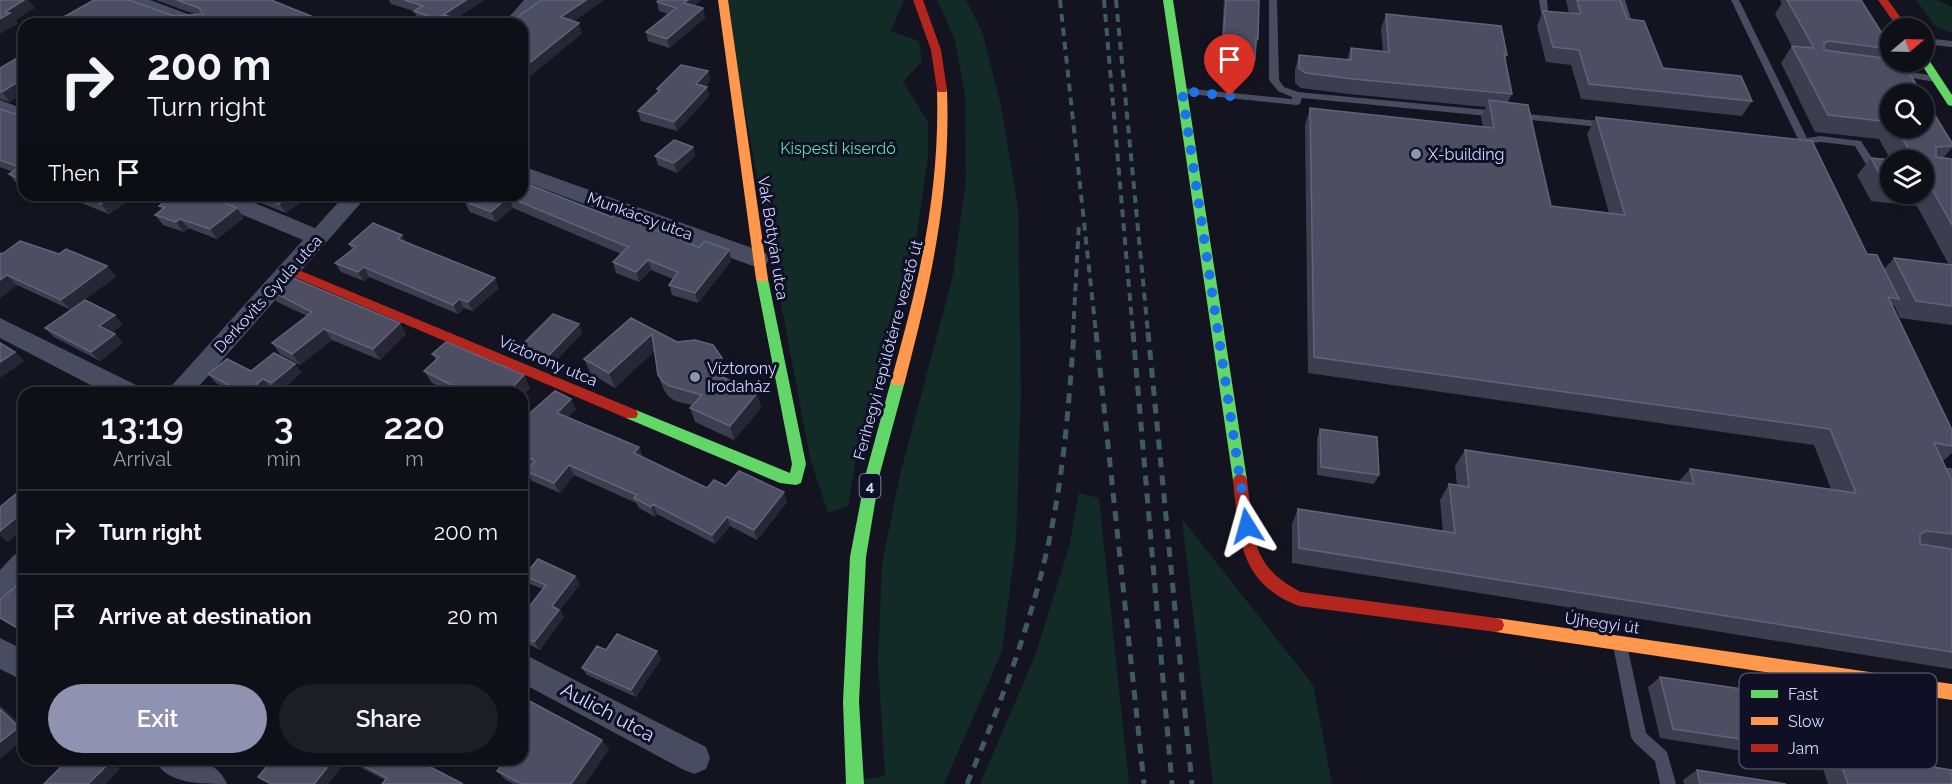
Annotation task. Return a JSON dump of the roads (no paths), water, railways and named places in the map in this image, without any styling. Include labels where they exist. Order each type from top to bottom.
[{"type":"street","points":[[133,0],[182,18]]},
{"type":"street","name":"Vak Bottyán utca","points":[[723,0],[758,259],[799,465],[796,479]]},
{"type":"street","name":"Ferihegyi repülőtérre vezető út","points":[[855,784],[851,702],[853,618],[858,557],[871,483],[927,277],[945,136],[941,75],[933,41],[918,0]]},
{"type":"street","points":[[1168,0],[1182,91]]},
{"type":"street","points":[[1883,0],[1896,18]]},
{"type":"street","points":[[516,18],[528,1]]},
{"type":"street","points":[[1931,72],[1952,103]]},
{"type":"street","name":"Újhegyi út","points":[[1182,91],[1250,549],[1256,572],[1274,590],[1299,599],[1620,642],[1826,673]]},
{"type":"street","points":[[0,106],[18,114]]},
{"type":"street","name":"Munkácsy utca","points":[[528,175],[758,259]]},
{"type":"street","points":[[230,201],[319,238]]},
{"type":"street","name":"Derkovits Gyula utca","points":[[183,387],[352,201]]},
{"type":"street","name":"Víztorony utca","points":[[289,270],[785,479],[796,479]]},
{"type":"street","points":[[0,327],[117,387]]},
{"type":"street","points":[[0,591],[18,571]]},
{"type":"street","points":[[0,652],[18,663]]},
{"type":"street","name":"Aulich utca","points":[[528,670],[694,758]]},
{"type":"street","name":"Újhegyi út","points":[[1937,690],[1952,692]]},
{"type":"street","points":[[180,765],[210,784]]},
{"type":"lane","points":[[1273,0],[1274,80],[1281,89],[1296,95],[1616,125]]},
{"type":"lane","points":[[1543,0],[1546,19]]},
{"type":"lane","points":[[1621,0],[1631,33]]},
{"type":"lane","points":[[1730,0],[1735,0],[1810,153]]},
{"type":"lane","points":[[1934,42],[1952,44]]},
{"type":"lane","points":[[1890,72],[1936,79]]},
{"type":"lane","points":[[1182,91],[1297,102],[1296,95]]},
{"type":"lane","points":[[1781,141],[1805,143],[1821,140],[1858,143],[1871,164],[1880,164]]},
{"type":"lane","points":[[1952,474],[1942,473],[1952,496]]},
{"type":"lane","points":[[1620,642],[1639,737],[1662,757],[1668,784]]},
{"type":"railway","points":[[1060,0],[1096,333]]},
{"type":"railway","points":[[1104,0],[1133,333]]},
{"type":"railway","points":[[1116,0],[1148,333]]},
{"type":"railway","points":[[1073,333],[1079,223]]},
{"type":"railway","points":[[967,784],[1014,664],[1042,572],[1062,463],[1074,332]]},
{"type":"railway","points":[[1096,332],[1144,784]]},
{"type":"railway","points":[[1133,332],[1172,784]]},
{"type":"railway","points":[[1148,332],[1192,784]]},
{"type":"place","name":"X-building","points":[[1416,154]]},
{"type":"place","name":"Víztorony Irodaház","points":[[695,377]]},
{"type":"park label","name":"Kispesti kiserdő","points":[[838,148]]}]
